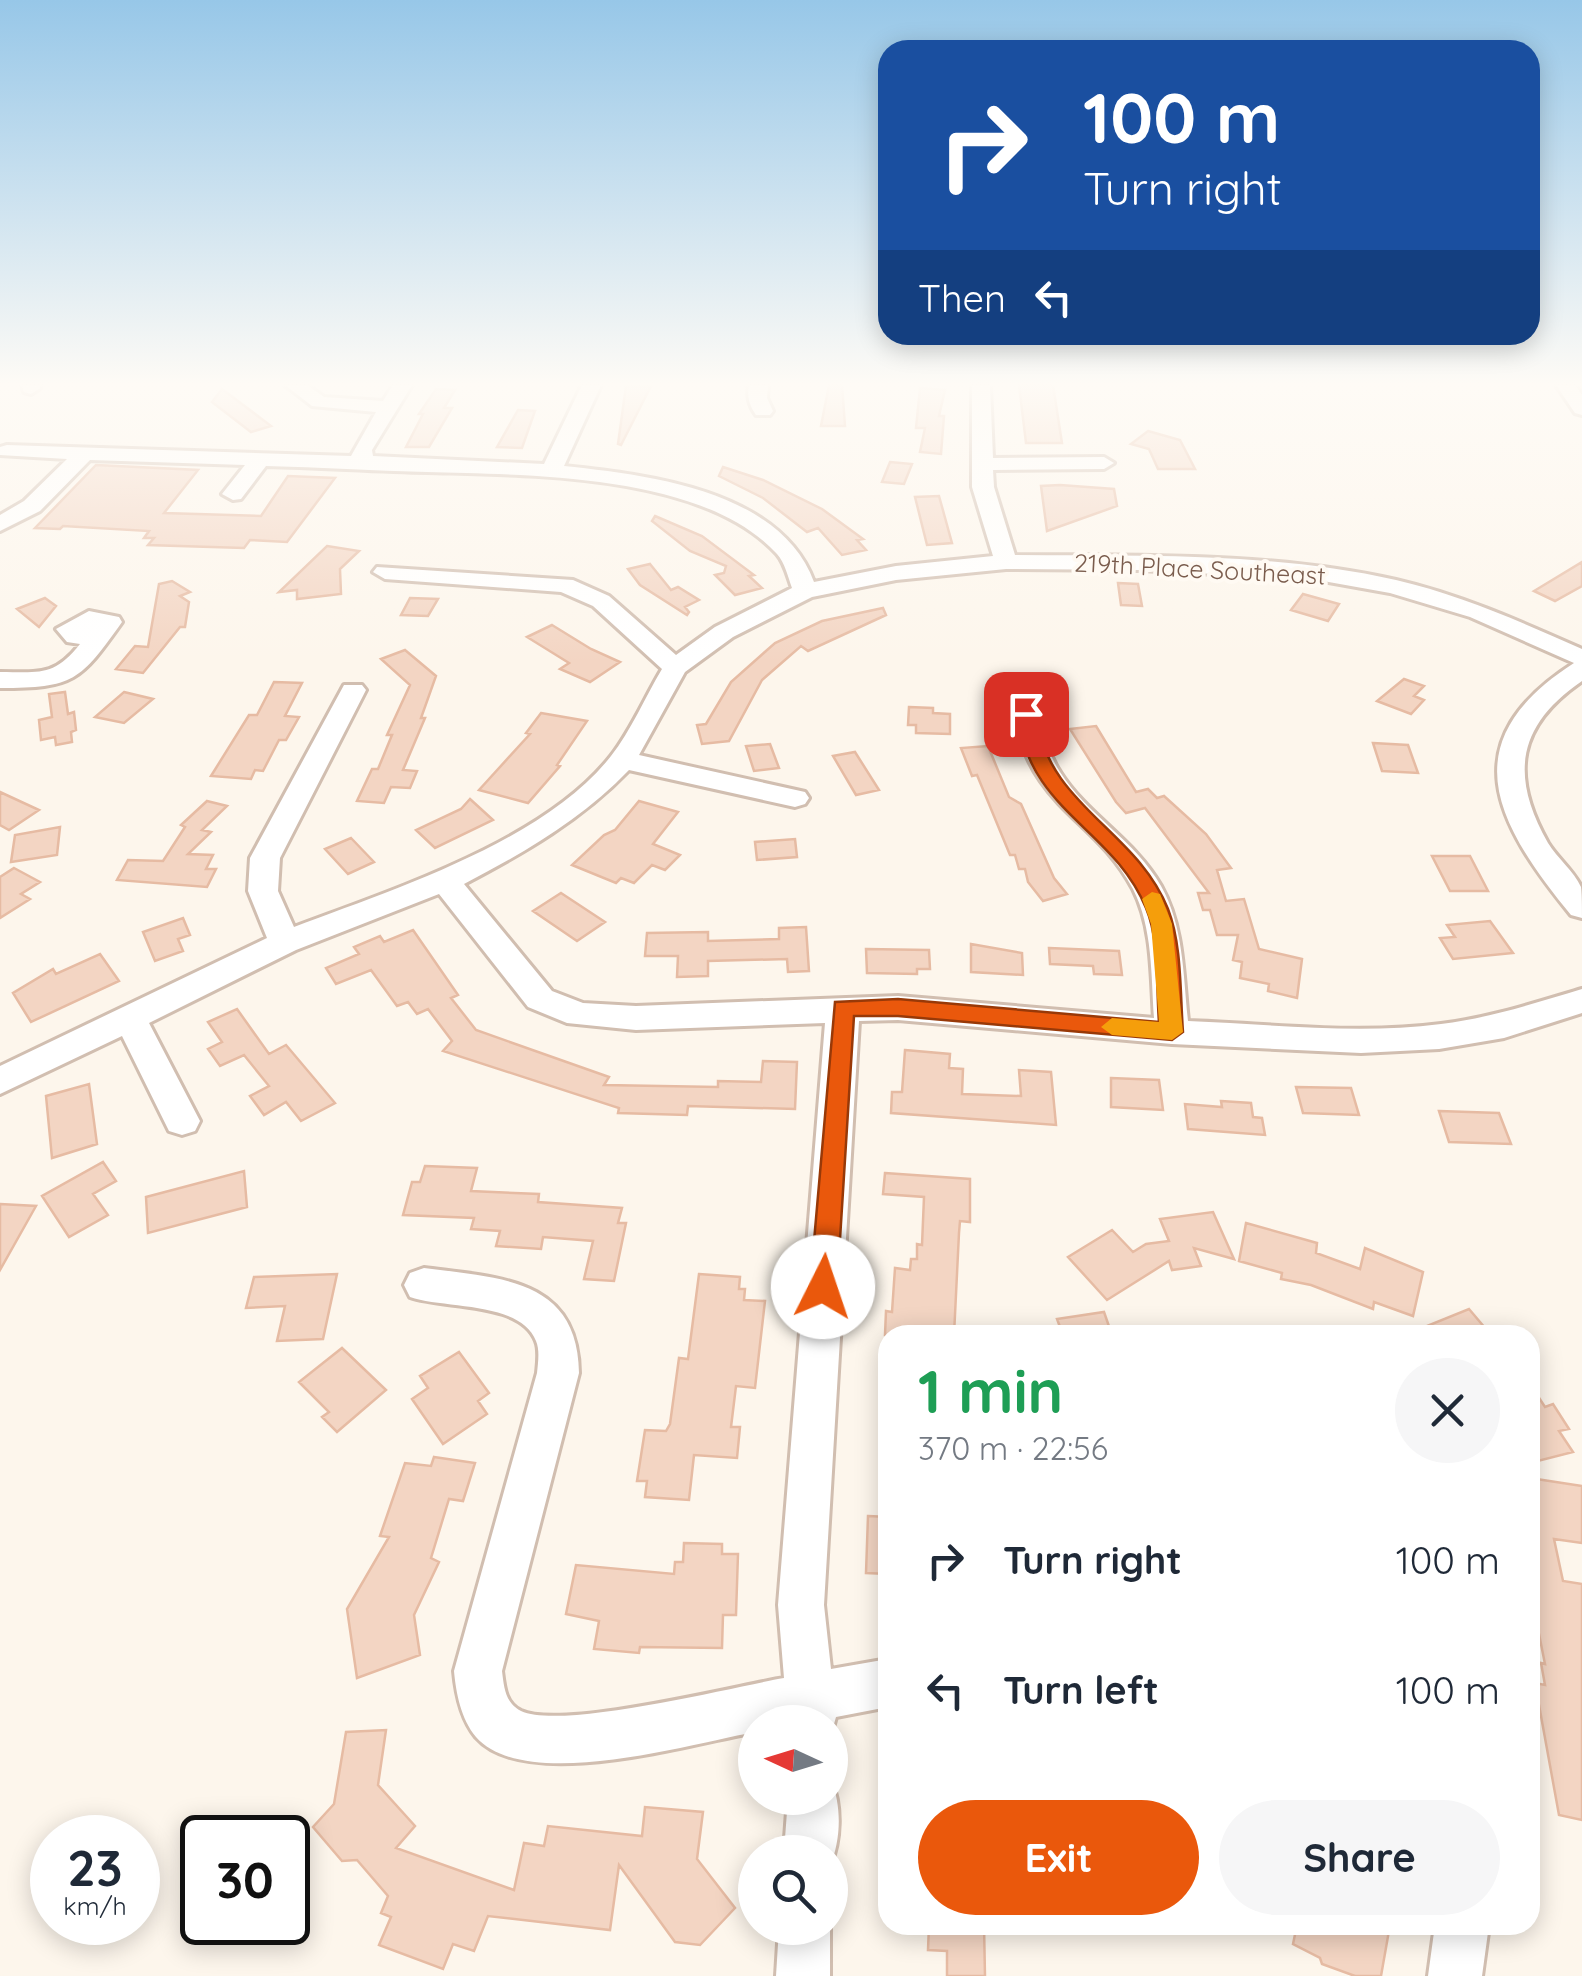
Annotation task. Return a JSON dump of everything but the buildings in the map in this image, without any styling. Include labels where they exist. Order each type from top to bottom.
[{"type":"street","points":[[0,524],[32,506],[61,477]]},
{"type":"street","points":[[233,494],[246,477]]},
{"type":"street","points":[[593,477],[639,485],[727,510],[750,522],[787,552],[805,591]]},
{"type":"street","points":[[983,477],[1006,562]]},
{"type":"street","name":"219th Place Southeast","points":[[675,668],[724,632],[805,591],[896,573],[1006,562],[1159,564],[1351,577],[1478,612],[1582,658]]},
{"type":"street","points":[[0,1081],[284,942],[444,882],[536,834],[596,788],[623,760],[675,668],[601,601],[565,584],[385,572]]},
{"type":"street","points":[[0,680],[44,680],[72,671],[97,636]]},
{"type":"street","points":[[1582,669],[1531,709],[1518,727],[1507,770],[1510,794],[1531,842],[1549,871],[1582,908]]},
{"type":"street","points":[[284,942],[263,891],[266,858],[353,690]]},
{"type":"street","points":[[1026,714],[1030,743],[1046,778],[1128,862],[1156,906],[1162,924],[1172,1032]]},
{"type":"street","points":[[623,760],[795,798]]},
{"type":"street","points":[[444,882],[540,999],[579,1015],[636,1018],[898,1008],[1172,1032],[1361,1041],[1439,1037],[1504,1026],[1582,1001]]},
{"type":"street","points":[[811,1705],[801,1606],[843,1008]]},
{"type":"street","points":[[129,1016],[182,1121]]},
{"type":"street","points":[[424,1284],[515,1299],[534,1308],[558,1337],[558,1373],[478,1671],[479,1694],[488,1715],[504,1731],[527,1740],[570,1740],[738,1719]]},
{"type":"street","points":[[825,1705],[878,1687]]},
{"type":"street","points":[[1454,1976],[1460,1935]]},
{"type":"street","points":[[804,1976],[805,1945]]},
{"type":"slow traffic","points":[[1112,1027],[1172,1032],[1162,924],[1152,899]]},
{"type":"route","points":[[823,1287],[843,1008],[898,1008],[1172,1032],[1162,924],[1156,906],[1128,862],[1046,778],[1030,743],[1026,714]]}]
